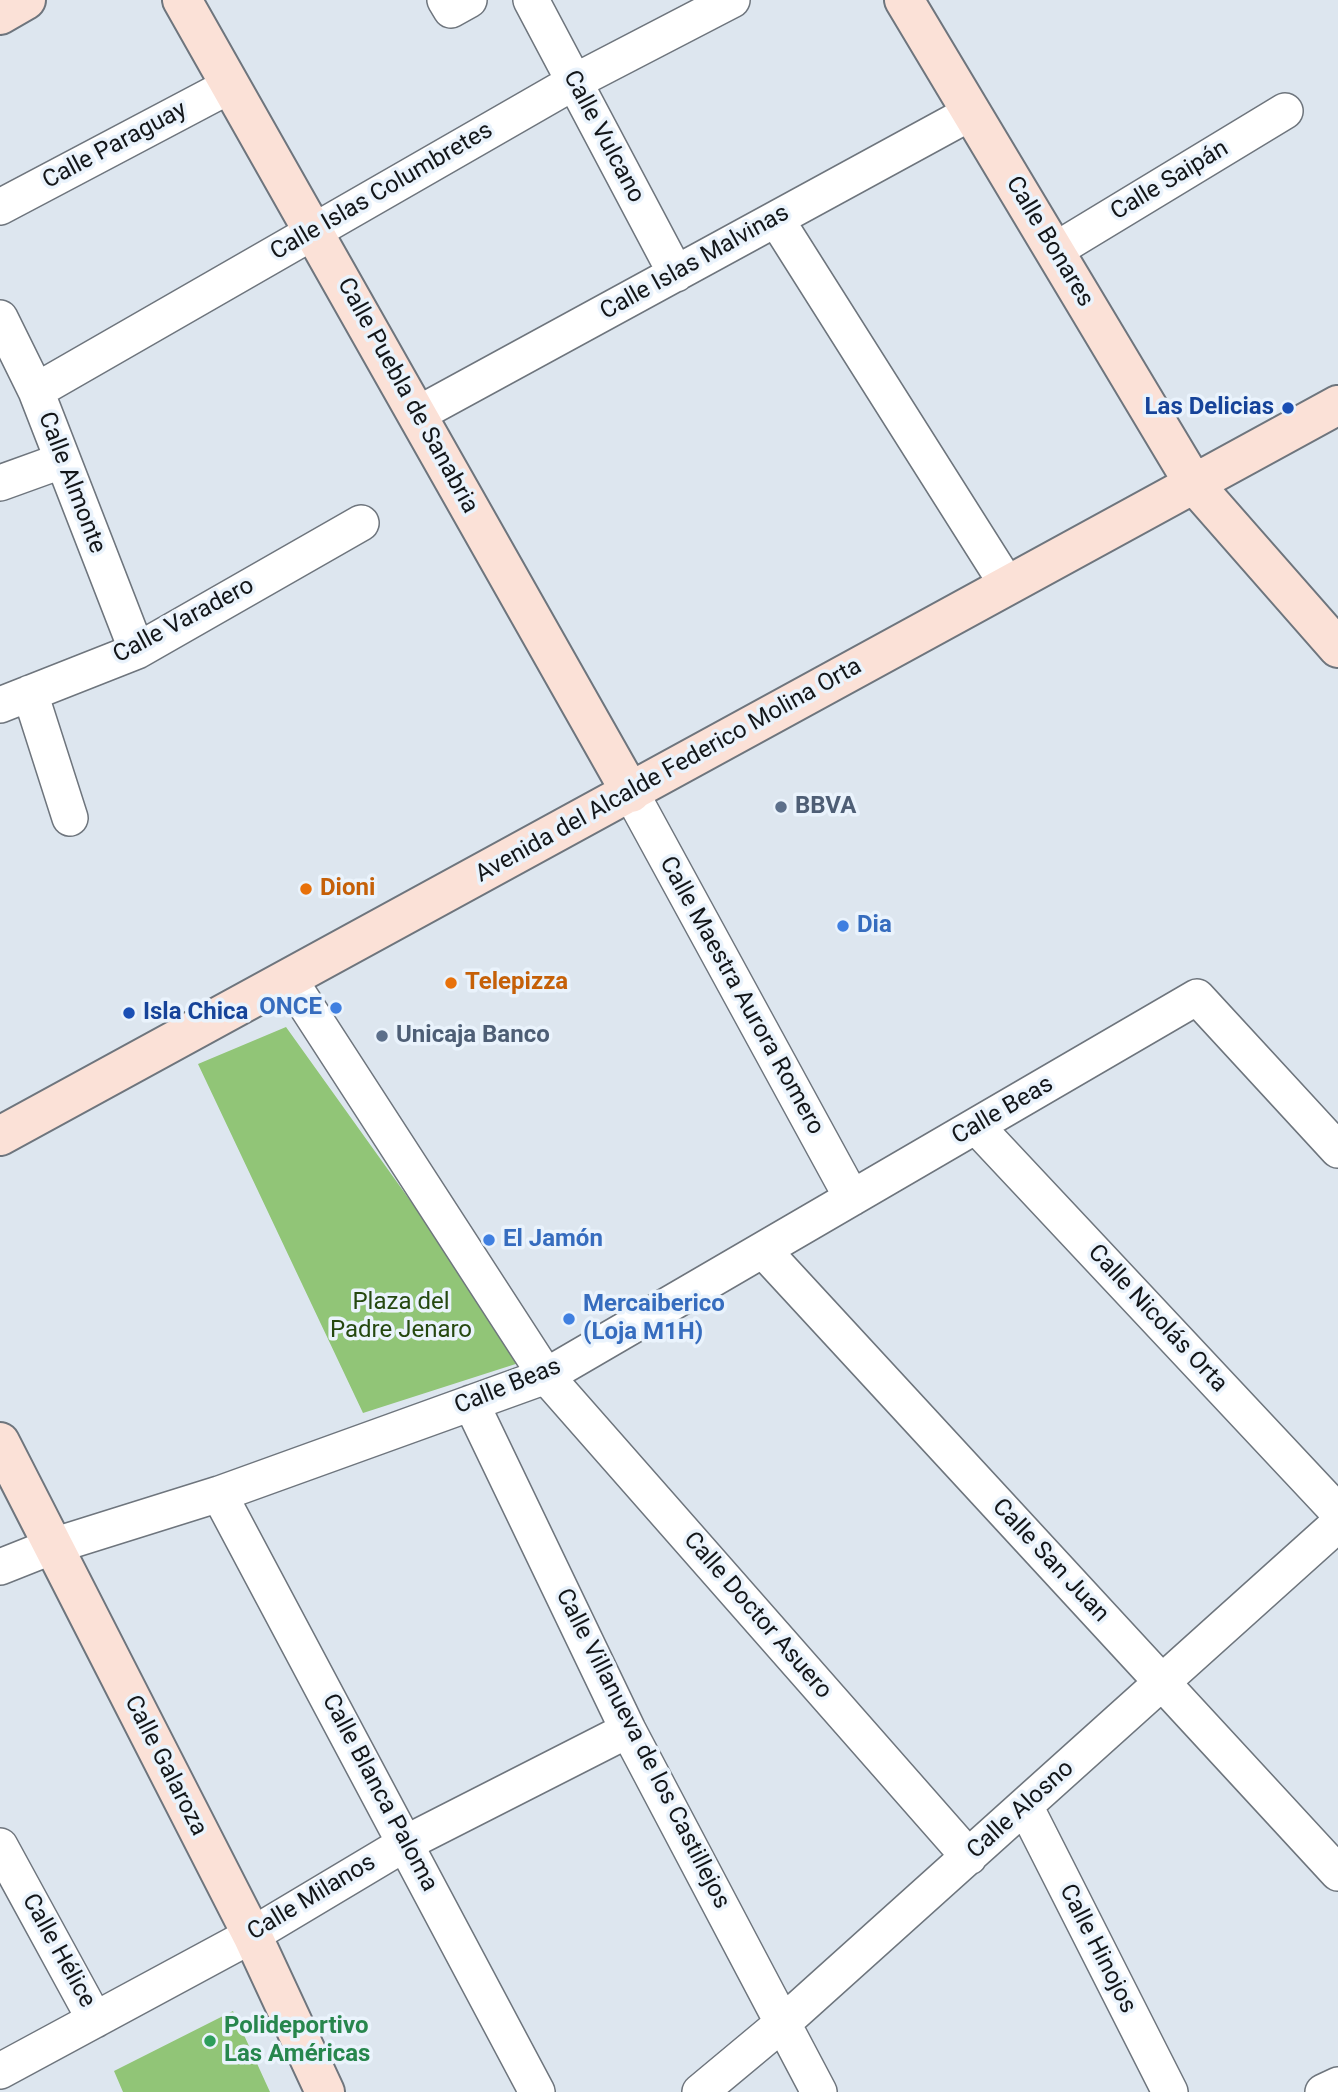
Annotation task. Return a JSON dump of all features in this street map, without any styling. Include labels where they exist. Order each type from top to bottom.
[{"type":"street","points":[[0,15],[26,0]]},
{"type":"street","name":"Calle Puebla de Sanabria","points":[[183,0],[631,793]]},
{"type":"street","points":[[445,0],[451,10],[469,0]]},
{"type":"street","name":"Calle Vulcano","points":[[531,0],[676,274]]},
{"type":"street","name":"Calle Islas Columbretes","points":[[36,391],[574,82],[732,0]]},
{"type":"street","name":"Calle Bonares","points":[[904,0],[1194,484],[1338,648]]},
{"type":"street","name":"Calle Paraguay","points":[[0,207],[231,85]]},
{"type":"street","name":"Calle Saipán","points":[[1054,251],[1285,111]]},
{"type":"street","name":"Calle Islas Malvinas","points":[[418,414],[972,112]]},
{"type":"street","points":[[776,219],[1008,586]]},
{"type":"street","name":"Calle Almonte","points":[[0,318],[36,391],[137,651]]},
{"type":"street","name":"Avenida del Alcalde Federico Molina Orta","points":[[0,1136],[1338,405]]},
{"type":"street","points":[[0,482],[61,461]]},
{"type":"street","name":"Calle Varadero","points":[[15,699],[137,651],[361,523]]},
{"type":"street","points":[[15,699],[70,818]]},
{"type":"street","name":"Calle Maestra Aurora Romero","points":[[631,793],[852,1198]]},
{"type":"street","points":[[289,979],[546,1376]]},
{"type":"street","name":"Calle Beas","points":[[0,1567],[53,1546],[219,1494],[546,1376],[1197,997],[1338,1150]]},
{"type":"street","name":"Calle Nicolás Orta","points":[[976,1126],[1338,1512]]},
{"type":"street","name":"Calle San Juan","points":[[763,1250],[1338,1873]]},
{"type":"street","name":"Calle Doctor Asuero","points":[[546,1376],[969,1857]]},
{"type":"street","name":"Calle Villanueva de los Castillejos","points":[[471,1403],[628,1730],[819,2092]]},
{"type":"street","name":"Calle Galaroza","points":[[0,1442],[252,1935],[324,2092]]},
{"type":"street","name":"Calle Blanca Paloma","points":[[219,1494],[537,2092]]},
{"type":"street","name":"Calle Alosno","points":[[700,2092],[784,2022],[1338,1524]]},
{"type":"street","name":"Calle Milanos","points":[[0,2071],[252,1935],[406,1843],[628,1730]]},
{"type":"street","name":"Calle Hinojos","points":[[1025,1806],[1170,2092]]},
{"type":"street","name":"Calle Hélice","points":[[0,1846],[95,2020]]},
{"type":"street","points":[[1323,2092],[1338,2084]]},
{"type":"green space","name":"Plaza del Padre Jenaro","points":[[286,1027],[525,1361],[363,1413],[198,1064]]},
{"type":"green space","name":"Polideportivo Las Américas","points":[[233,2011],[270,2092],[123,2092],[114,2071]]},
{"type":"place","name":"Las Delicias","points":[[1288,408]]},
{"type":"place","name":"BBVA","points":[[781,807]]},
{"type":"place","name":"Dioni","points":[[306,889]]},
{"type":"place","name":"Dia","points":[[843,926]]},
{"type":"place","name":"Telepizza","points":[[451,983]]},
{"type":"place","name":"ONCE","points":[[336,1008]]},
{"type":"place","name":"Isla Chica","points":[[129,1013]]},
{"type":"place","name":"Unicaja Banco","points":[[382,1036]]},
{"type":"place","name":"El Jamón","points":[[489,1240]]},
{"type":"place","name":"Mercaiberico (Loja M1H)","points":[[569,1319]]},
{"type":"place","name":"Polideportivo Las Américas","points":[[210,2041]]}]
